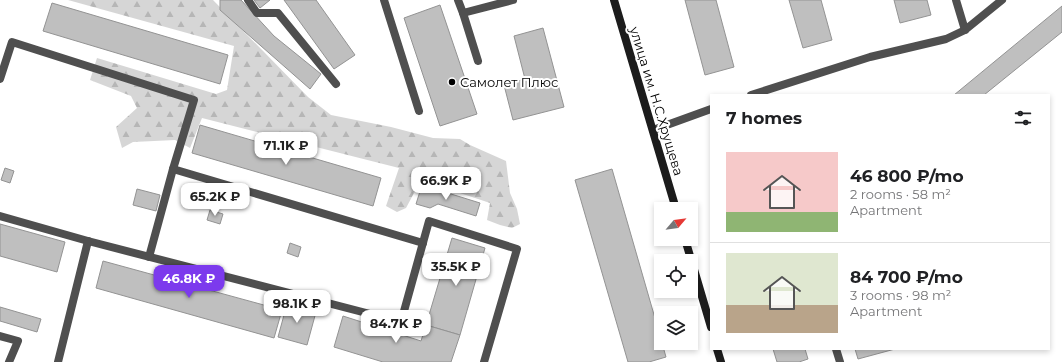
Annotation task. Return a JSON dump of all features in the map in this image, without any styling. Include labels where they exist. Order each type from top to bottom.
[{"type":"main road","name":"улица им. Н.С.Хрущева","points":[[614,0],[674,202]]},
{"type":"main road","points":[[687,246],[710,324]]},
{"type":"main road","points":[[717,350],[721,362]]},
{"type":"street","points":[[248,0],[257,13],[278,12],[336,84]]},
{"type":"street","points":[[384,0],[419,111]]},
{"type":"street","points":[[458,0],[478,61]]},
{"type":"street","points":[[463,13],[513,0]]},
{"type":"street","points":[[956,0],[965,30]]},
{"type":"street","points":[[754,94],[870,57],[946,39],[965,30],[1002,0]]},
{"type":"street","points":[[0,79],[12,42],[194,100],[149,257]]},
{"type":"street","points":[[653,130],[710,109]]},
{"type":"street","points":[[174,169],[423,243]]},
{"type":"street","points":[[0,216],[88,241],[401,322],[429,221],[517,249],[484,362]]},
{"type":"street","points":[[58,362],[88,241]]},
{"type":"street","points":[[0,336],[18,341],[10,362]]},
{"type":"street","points":[[836,350],[840,362]]},
{"type":"green space","points":[[68,0],[213,0],[308,97],[331,115],[391,127],[433,138],[460,139],[506,161],[510,193],[517,209],[520,224],[512,228],[487,220],[490,203],[421,180],[406,208],[397,212],[386,206],[399,168],[202,118],[190,148],[175,140],[133,142],[122,148],[116,127],[137,108],[131,96],[90,80],[97,58],[216,94],[227,90],[234,46]]},
{"type":"building","points":[[220,0],[241,0],[274,36],[321,74],[310,89],[220,10]]},
{"type":"building","points":[[254,0],[270,0],[260,8]]},
{"type":"building","points":[[284,0],[316,0],[355,55],[334,69]]},
{"type":"building","points":[[685,0],[716,0],[734,67],[705,75]]},
{"type":"building","points":[[789,0],[821,0],[832,40],[803,48]]},
{"type":"building","points":[[894,0],[927,0],[931,15],[900,23]]},
{"type":"building","points":[[52,3],[228,55],[220,84],[43,31]]},
{"type":"building","points":[[440,5],[477,114],[440,126],[404,18]]},
{"type":"building","points":[[1062,6],[1062,32],[985,94],[955,94]]},
{"type":"building","points":[[543,28],[564,107],[513,120],[504,85],[525,79],[514,36]]},
{"type":"building","points":[[200,125],[381,178],[373,206],[192,153]]},
{"type":"building","points":[[5,168],[14,171],[10,183],[1,180]]},
{"type":"building","points":[[612,169],[654,315],[654,350],[664,350],[666,357],[649,362],[628,362],[575,180]]},
{"type":"building","points":[[422,185],[480,203],[476,216],[438,204],[430,208],[416,204]]},
{"type":"building","points":[[137,189],[160,195],[156,211],[133,205]]},
{"type":"building","points":[[210,210],[223,214],[220,224],[207,220]]},
{"type":"building","points":[[0,224],[65,242],[57,272],[0,256]]},
{"type":"building","points":[[452,238],[485,248],[460,335],[426,325]]},
{"type":"building","points":[[290,243],[301,247],[298,257],[287,253]]},
{"type":"building","points":[[103,261],[282,310],[274,338],[96,288]]},
{"type":"building","points":[[287,304],[316,312],[307,345],[278,337]]},
{"type":"building","points":[[0,307],[41,319],[37,332],[0,321]]},
{"type":"building","points":[[343,316],[421,341],[426,325],[460,335],[451,362],[383,362],[334,347]]},
{"type":"building","points":[[773,350],[805,350],[808,359],[799,362],[777,362]]},
{"type":"building","points":[[855,350],[891,350],[858,359]]},
{"type":"place","name":"Самолет Плюс","points":[[452,82]]}]
